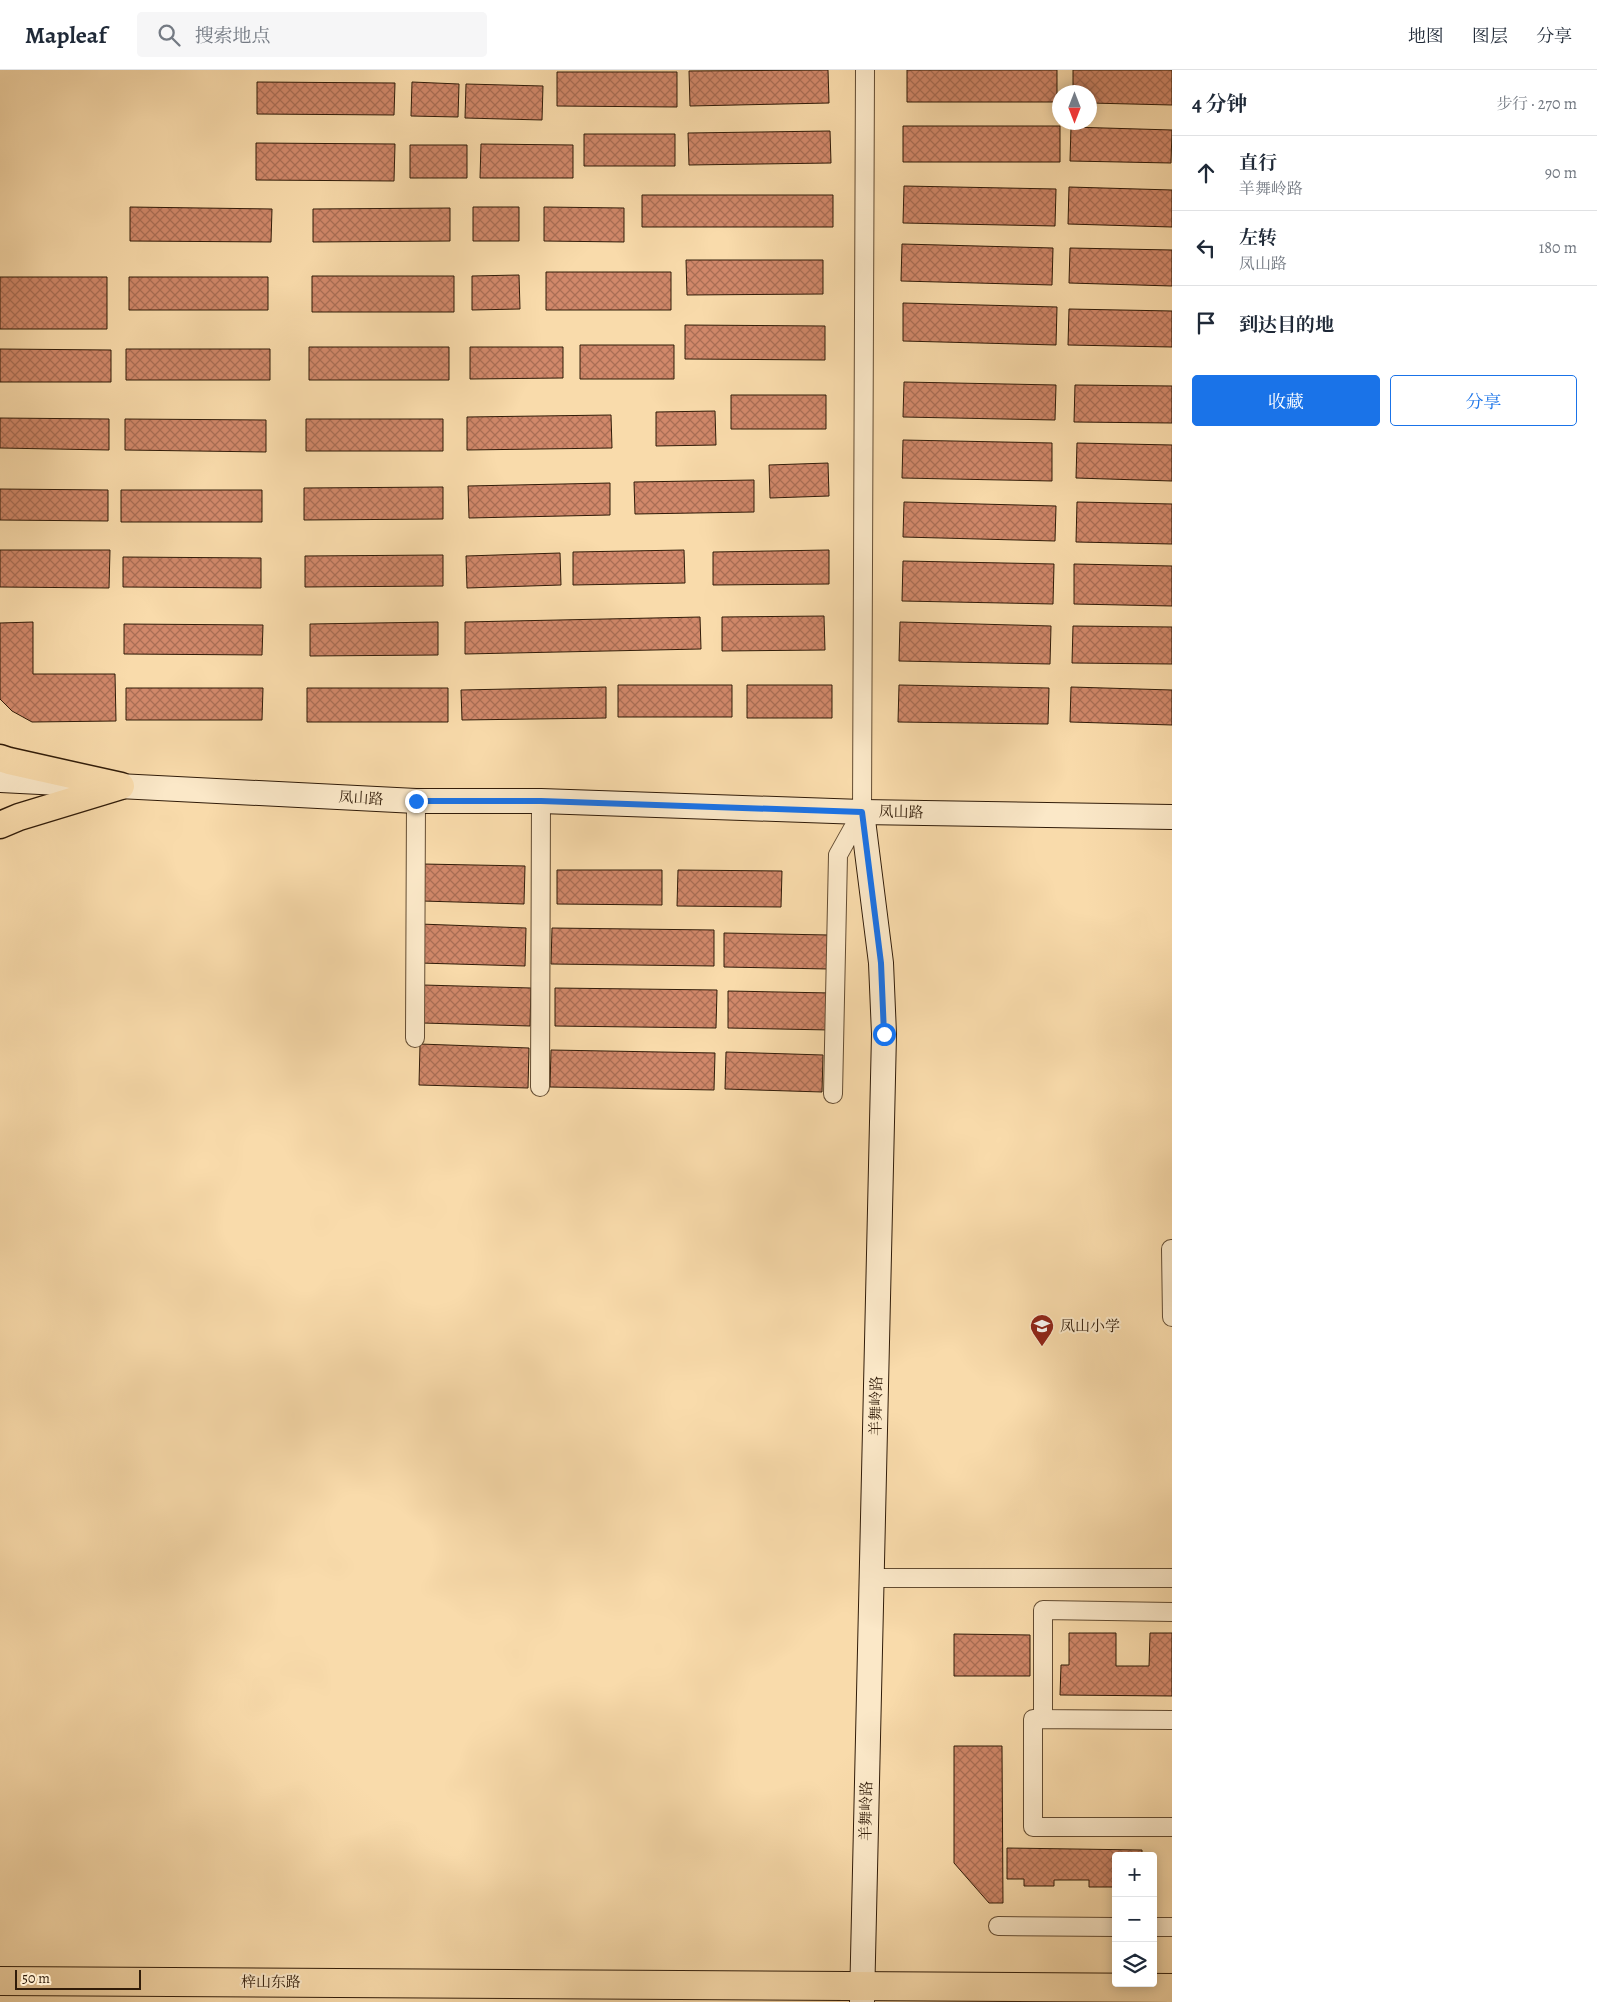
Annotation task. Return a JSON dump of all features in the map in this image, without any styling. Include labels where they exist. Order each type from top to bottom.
[{"type":"highway","name":"梓山东路","points":[[0,1981],[862,1994],[1172,1988]]},
{"type":"main road","points":[[0,758],[121,786]]},
{"type":"main road","points":[[0,825],[19,817],[121,786]]},
{"type":"street","points":[[832,1094],[838,855],[862,812],[865,70]]},
{"type":"street","name":"凤山路","points":[[0,780],[416,801],[541,801],[862,812],[1172,817]]},
{"type":"street","points":[[415,1038],[416,801]]},
{"type":"street","points":[[540,1087],[541,801]]},
{"type":"street","name":"羊舞岭路","points":[[862,812],[881,963],[884,1034],[862,1994]]},
{"type":"street","points":[[1170,1248],[1172,1317]]},
{"type":"street","points":[[872,1578],[1172,1578]]},
{"type":"street","points":[[1042,1719],[1043,1610],[1172,1612]]},
{"type":"street","points":[[1172,1720],[1033,1719],[1033,1827],[1172,1827]]},
{"type":"street","points":[[998,1926],[1112,1927]]},
{"type":"street","points":[[1157,1927],[1172,1928]]},
{"type":"building","points":[[828,70],[829,103],[690,106],[689,71]]},
{"type":"building","points":[[907,70],[1057,70],[1057,85],[1052,85],[1052,102],[907,102]]},
{"type":"building","points":[[1073,70],[1172,70],[1172,105],[1097,103],[1097,85],[1073,85]]},
{"type":"building","points":[[557,72],[677,72],[677,107],[557,106]]},
{"type":"building","points":[[257,82],[395,83],[394,115],[257,114]]},
{"type":"building","points":[[412,82],[459,84],[458,117],[411,116]]},
{"type":"building","points":[[466,84],[543,86],[542,120],[465,118]]},
{"type":"building","points":[[903,126],[1052,126],[1052,130],[1060,130],[1060,162],[903,162]]},
{"type":"building","points":[[1097,128],[1172,130],[1171,163],[1070,161],[1071,130],[1097,130]]},
{"type":"building","points":[[830,131],[831,163],[689,165],[688,133]]},
{"type":"building","points":[[584,134],[675,134],[675,166],[584,166]]},
{"type":"building","points":[[256,143],[395,144],[394,181],[256,180]]},
{"type":"building","points":[[481,144],[573,145],[573,178],[480,178]]},
{"type":"building","points":[[410,145],[467,145],[467,178],[410,178]]},
{"type":"building","points":[[904,186],[1056,189],[1055,226],[903,223]]},
{"type":"building","points":[[1069,187],[1172,190],[1172,227],[1068,224]]},
{"type":"building","points":[[642,195],[833,195],[833,227],[642,227]]},
{"type":"building","points":[[130,207],[272,209],[271,242],[130,241]]},
{"type":"building","points":[[473,207],[519,207],[519,241],[473,241]]},
{"type":"building","points":[[544,207],[624,208],[624,242],[544,241]]},
{"type":"building","points":[[450,208],[450,241],[313,242],[313,209]]},
{"type":"building","points":[[902,244],[1053,248],[1052,285],[901,281]]},
{"type":"building","points":[[1070,248],[1172,250],[1172,286],[1069,283]]},
{"type":"building","points":[[686,260],[823,260],[823,294],[687,295]]},
{"type":"building","points":[[546,272],[671,272],[671,310],[546,310]]},
{"type":"building","points":[[519,275],[520,309],[472,310],[472,276]]},
{"type":"building","points":[[312,276],[454,276],[454,312],[312,312]]},
{"type":"building","points":[[0,277],[107,277],[107,329],[0,329]]},
{"type":"building","points":[[129,277],[268,277],[268,310],[129,310]]},
{"type":"building","points":[[903,303],[1057,307],[1056,345],[903,341]]},
{"type":"building","points":[[1069,309],[1172,311],[1172,347],[1068,345]]},
{"type":"building","points":[[685,325],[825,326],[825,360],[685,359]]},
{"type":"building","points":[[580,345],[674,345],[674,379],[580,379]]},
{"type":"building","points":[[309,347],[449,347],[449,380],[309,380]]},
{"type":"building","points":[[470,347],[563,347],[563,378],[470,379]]},
{"type":"building","points":[[0,349],[111,350],[111,382],[0,382]]},
{"type":"building","points":[[126,349],[270,349],[270,380],[126,380]]},
{"type":"building","points":[[904,382],[1056,385],[1055,420],[903,417]]},
{"type":"building","points":[[1075,385],[1172,386],[1172,423],[1074,422]]},
{"type":"building","points":[[731,395],[826,395],[826,429],[731,429]]},
{"type":"building","points":[[715,411],[716,445],[656,446],[656,412]]},
{"type":"building","points":[[611,415],[612,448],[467,450],[467,417]]},
{"type":"building","points":[[0,418],[109,419],[109,450],[0,448]]},
{"type":"building","points":[[125,419],[266,420],[266,452],[125,450]]},
{"type":"building","points":[[306,419],[443,419],[443,451],[306,451]]},
{"type":"building","points":[[903,440],[1052,443],[1052,481],[902,478]]},
{"type":"building","points":[[1077,443],[1172,445],[1172,481],[1076,478]]},
{"type":"building","points":[[828,463],[829,496],[770,498],[769,465]]},
{"type":"building","points":[[754,480],[754,512],[635,514],[634,482]]},
{"type":"building","points":[[610,483],[610,515],[469,518],[468,486]]},
{"type":"building","points":[[443,487],[443,519],[304,520],[304,488]]},
{"type":"building","points":[[0,489],[108,490],[108,521],[0,520]]},
{"type":"building","points":[[121,490],[262,490],[262,522],[121,522]]},
{"type":"building","points":[[904,502],[1056,506],[1055,541],[903,537]]},
{"type":"building","points":[[1077,502],[1172,504],[1172,544],[1076,542]]},
{"type":"building","points":[[0,550],[110,550],[109,588],[0,587]]},
{"type":"building","points":[[684,550],[685,583],[573,585],[573,552]]},
{"type":"building","points":[[829,550],[829,584],[713,585],[713,552]]},
{"type":"building","points":[[560,553],[561,585],[467,588],[466,556]]},
{"type":"building","points":[[443,555],[443,586],[305,587],[305,556]]},
{"type":"building","points":[[123,557],[261,558],[261,588],[123,587]]},
{"type":"building","points":[[903,561],[1054,564],[1053,604],[902,601]]},
{"type":"building","points":[[1074,564],[1172,566],[1172,606],[1074,604]]},
{"type":"building","points":[[824,616],[825,650],[722,651],[722,617]]},
{"type":"building","points":[[700,617],[701,649],[465,654],[465,622]]},
{"type":"building","points":[[33,622],[33,674],[115,674],[116,721],[32,722],[12,711],[0,699],[0,623]]},
{"type":"building","points":[[438,622],[438,655],[310,656],[310,624]]},
{"type":"building","points":[[900,622],[1051,626],[1050,664],[899,661]]},
{"type":"building","points":[[124,624],[263,625],[262,655],[124,654]]},
{"type":"building","points":[[1073,626],[1172,627],[1172,664],[1072,663]]},
{"type":"building","points":[[618,685],[732,685],[732,717],[618,717]]},
{"type":"building","points":[[747,685],[832,685],[832,718],[747,718]]},
{"type":"building","points":[[899,685],[1049,688],[1048,724],[898,722]]},
{"type":"building","points":[[606,687],[606,718],[462,720],[461,690]]},
{"type":"building","points":[[1071,687],[1172,690],[1172,725],[1070,722]]},
{"type":"building","points":[[126,688],[263,688],[262,720],[126,720]]},
{"type":"building","points":[[307,688],[448,688],[448,722],[307,722]]},
{"type":"building","points":[[423,864],[525,866],[524,904],[422,901]]},
{"type":"building","points":[[557,870],[662,870],[662,905],[557,904]]},
{"type":"building","points":[[678,870],[782,871],[781,907],[677,906]]},
{"type":"building","points":[[420,924],[526,928],[525,966],[419,963]]},
{"type":"building","points":[[552,928],[714,930],[714,966],[551,964]]},
{"type":"building","points":[[724,933],[829,935],[829,969],[724,967]]},
{"type":"building","points":[[423,985],[531,988],[530,1026],[422,1023]]},
{"type":"building","points":[[555,988],[717,990],[716,1028],[555,1026]]},
{"type":"building","points":[[728,991],[831,993],[830,1030],[728,1028]]},
{"type":"building","points":[[420,1044],[529,1048],[528,1088],[419,1085]]},
{"type":"building","points":[[551,1050],[715,1053],[714,1090],[550,1087]]},
{"type":"building","points":[[726,1052],[823,1055],[822,1092],[725,1089]]},
{"type":"building","points":[[1069,1633],[1116,1633],[1116,1666],[1149,1666],[1150,1633],[1172,1633],[1172,1696],[1060,1695],[1061,1665],[1069,1665]]},
{"type":"building","points":[[954,1634],[1030,1635],[1030,1676],[954,1676]]},
{"type":"building","points":[[954,1746],[1002,1746],[1003,1903],[989,1903],[954,1863]]},
{"type":"building","points":[[1007,1848],[1142,1850],[1142,1852],[1112,1852],[1112,1887],[1089,1887],[1089,1880],[1054,1880],[1054,1886],[1024,1886],[1024,1879],[1007,1879]]},
{"type":"place","name":"凤山小学","points":[[1042,1347]]},
{"type":"route","points":[[416,801],[541,801],[862,812],[881,963],[884,1034]]}]
